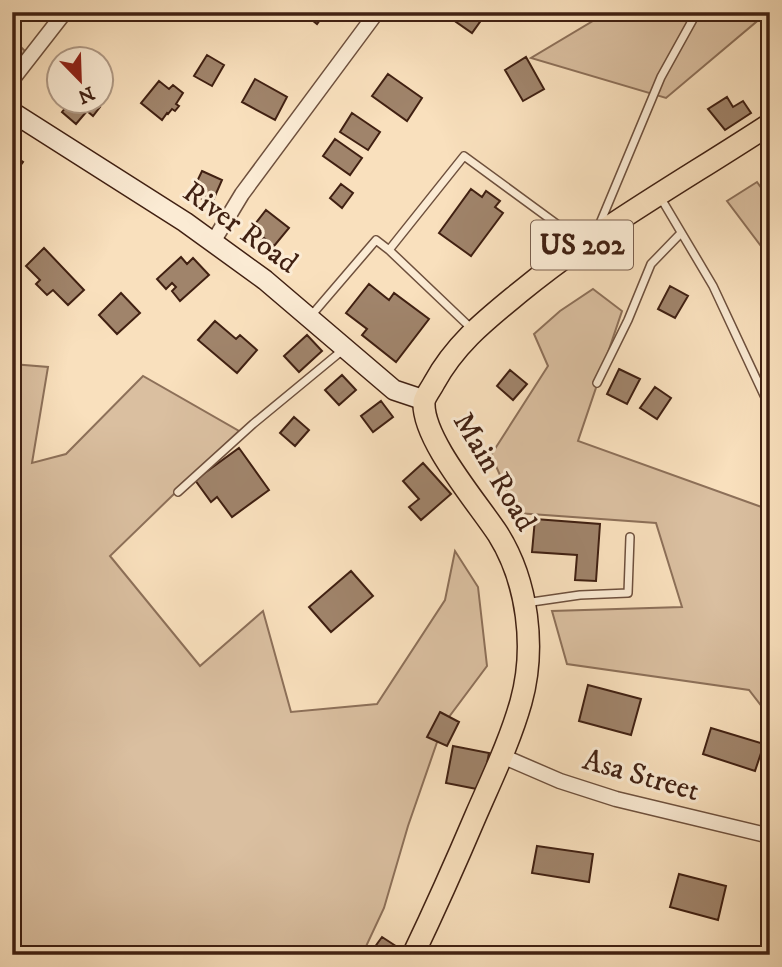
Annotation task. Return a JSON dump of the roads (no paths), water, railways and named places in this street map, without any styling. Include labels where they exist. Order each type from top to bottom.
[{"type":"main road","name":"Main Road","points":[[413,955],[511,735],[522,699],[528,639],[525,604],[510,558],[499,537],[450,467],[429,429],[424,400],[443,366],[473,331],[542,275],[589,239],[770,124]]},
{"type":"street","points":[[12,80],[65,12]]},
{"type":"street","points":[[213,242],[242,194],[377,12]]},
{"type":"street","name":"River Road","points":[[12,112],[213,242],[265,280],[394,390],[424,400]]},
{"type":"street","name":"Asa Street","points":[[502,756],[616,799],[770,836]]},
{"type":"lane","points":[[389,250],[464,156],[589,239],[661,77],[697,12]]},
{"type":"lane","points":[[659,195],[713,286],[770,408]]},
{"type":"lane","points":[[597,383],[652,264],[681,233]]},
{"type":"lane","points":[[310,318],[376,240],[473,331]]},
{"type":"lane","points":[[178,492],[253,424],[345,348]]},
{"type":"lane","points":[[525,604],[580,595],[628,593],[630,537]]}]
